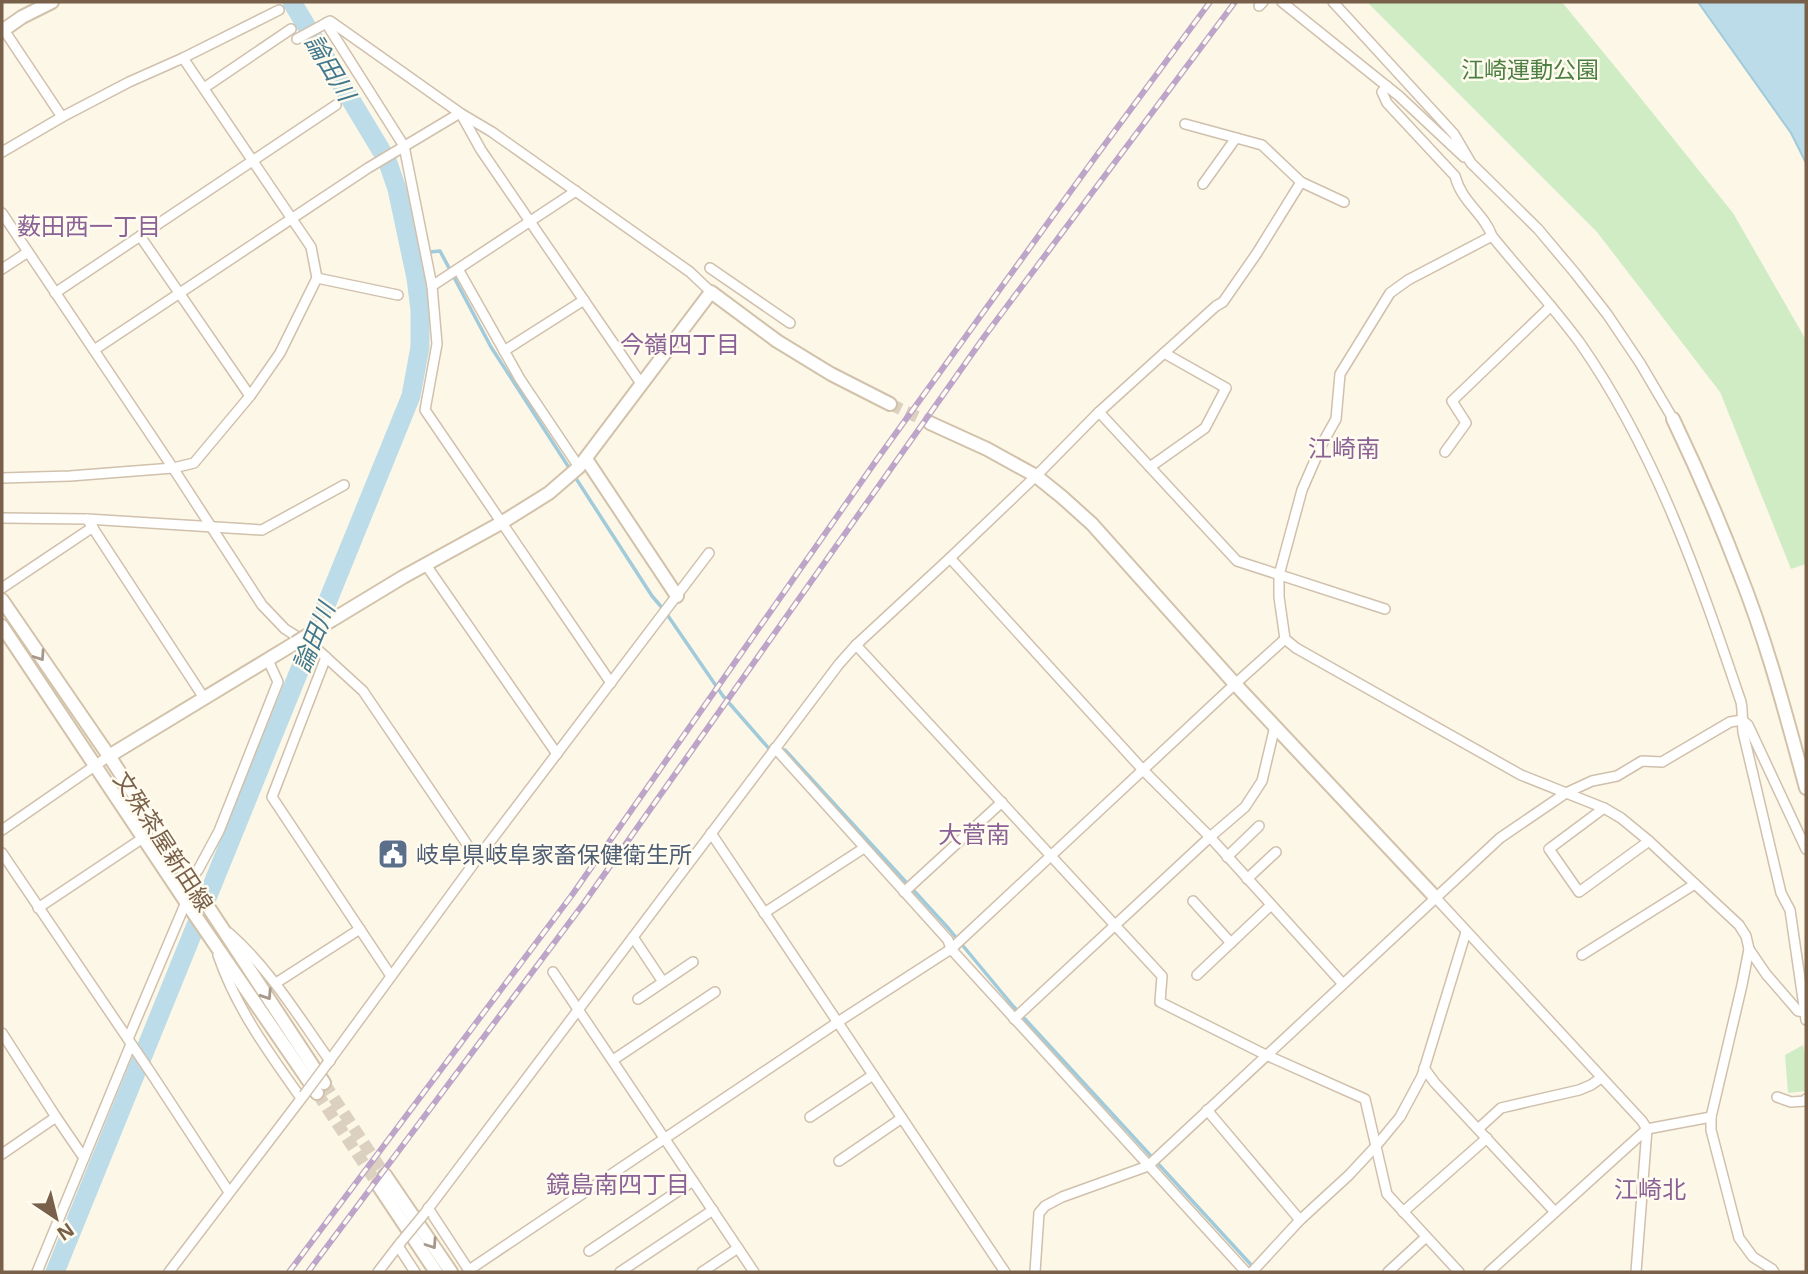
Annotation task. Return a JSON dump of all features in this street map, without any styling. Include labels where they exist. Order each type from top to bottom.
[{"type":"street","points":[[52,2],[2,29],[62,117]]},
{"type":"street","points":[[1282,2],[1387,86],[1471,163],[1538,229],[1608,314],[1673,419],[1709,496],[1741,575],[1773,670],[1806,788]]},
{"type":"street","points":[[1333,2],[1454,134],[1471,163]]},
{"type":"street","points":[[2,152],[129,82],[279,10]]},
{"type":"street","points":[[297,39],[330,21],[690,272],[711,292],[776,341],[831,374],[890,404]]},
{"type":"street","points":[[324,23],[401,147],[432,286],[437,344],[425,410],[611,683]]},
{"type":"street","points":[[204,88],[290,29]]},
{"type":"street","points":[[2,478],[173,468],[194,463],[250,396],[280,353],[317,278],[311,247],[183,58]]},
{"type":"street","points":[[1387,86],[1382,92],[1387,103],[1455,176],[1458,190],[1489,228],[1492,236],[1581,344],[1618,405],[1657,479],[1712,616],[1741,702],[1743,732],[1781,892],[1790,910],[1806,1016]]},
{"type":"street","points":[[55,293],[336,105]]},
{"type":"street","points":[[94,350],[368,168],[460,113]]},
{"type":"street","points":[[460,113],[481,150],[642,385]]},
{"type":"street","points":[[1185,124],[1262,145],[1301,182],[1344,202]]},
{"type":"street","points":[[1203,184],[1236,138]]},
{"type":"street","points":[[378,1272],[839,664],[1036,476],[1099,412],[1223,302],[1301,182]]},
{"type":"street","points":[[432,286],[576,191]]},
{"type":"street","points":[[2,213],[262,605],[285,629],[317,649],[363,691],[477,859]]},
{"type":"street","points":[[140,236],[250,396]]},
{"type":"street","points":[[1492,236],[1408,280],[1390,293],[1340,374],[1336,419],[1322,443],[1302,490],[1279,575],[1285,639],[1308,655],[1510,769],[1604,808],[1621,818],[1739,925],[1749,948],[1766,974],[1798,1012],[1806,1016]]},
{"type":"street","points":[[2,269],[28,252]]},
{"type":"street","points":[[710,268],[790,323]]},
{"type":"street","points":[[458,269],[520,379],[677,596]]},
{"type":"street","points":[[317,278],[398,295]]},
{"type":"street","points":[[2,830],[96,765],[204,698],[549,493],[583,463],[711,292]]},
{"type":"street","points":[[504,351],[584,300]]},
{"type":"street","points":[[1446,452],[1466,423],[1452,401],[1552,306]]},
{"type":"street","points":[[1150,467],[1205,428],[1226,388],[1164,353]]},
{"type":"street","points":[[1099,412],[1237,561],[1385,609]]},
{"type":"street","points":[[930,422],[1036,476],[1092,524],[1235,684],[1642,1121],[1647,1129],[1636,1272]]},
{"type":"street","points":[[2,518],[262,530],[344,485]]},
{"type":"street","points":[[2,588],[90,523]]},
{"type":"street","points":[[90,523],[204,698]]},
{"type":"street","points":[[169,1272],[229,1192],[312,1092],[329,1063],[477,859],[709,553]]},
{"type":"street","points":[[950,558],[1343,984]]},
{"type":"street","points":[[426,565],[557,754]]},
{"type":"street","name":"文殊茶屋新田線","points":[[2,600],[218,921],[312,1092]]},
{"type":"street","name":"文殊茶屋新田線","points":[[2,626],[312,1092]]},
{"type":"street","points":[[426,1211],[470,1271],[955,945],[1285,639]]},
{"type":"street","points":[[856,645],[1162,976],[1160,1002],[1266,1055],[1365,1099],[1387,1194],[1459,1272]]},
{"type":"street","points":[[326,657],[272,797],[391,976]]},
{"type":"street","points":[[193,884],[219,831],[278,682],[268,660]]},
{"type":"street","points":[[1035,1272],[1039,1213],[1042,1209],[1062,1197],[1152,1161],[1500,838],[1566,793],[1592,782],[1617,776],[1642,761],[1662,762],[1730,722],[1742,720],[1748,725],[1806,849]]},
{"type":"street","points":[[1018,1015],[1245,807],[1262,781],[1275,726]]},
{"type":"street","points":[[775,748],[864,848],[908,889],[947,940],[955,945],[1152,1161],[1246,1272]]},
{"type":"street","points":[[908,889],[1002,802]]},
{"type":"street","points":[[1604,808],[1549,849],[1579,892],[1649,841]]},
{"type":"street","points":[[1227,857],[1259,826]]},
{"type":"street","points":[[710,833],[1005,1272]]},
{"type":"street","points":[[38,908],[144,838]]},
{"type":"street","points":[[764,913],[864,848]]},
{"type":"street","points":[[1248,879],[1276,852]]},
{"type":"street","points":[[2,853],[229,1192]]},
{"type":"street","points":[[1582,955],[1695,884]]},
{"type":"street","points":[[1194,901],[1231,943]]},
{"type":"street","points":[[37,1272],[129,1041],[188,903]]},
{"type":"street","points":[[1197,975],[1271,905]]},
{"type":"street","points":[[218,921],[276,983],[329,1063]]},
{"type":"street","points":[[276,983],[360,929]]},
{"type":"street","points":[[1253,1270],[1376,1146],[1400,1117],[1424,1068],[1466,932]]},
{"type":"street","points":[[633,937],[663,982]]},
{"type":"street","points":[[1749,948],[1711,1116],[1711,1129],[1739,1238],[1753,1257],[1774,1272]]},
{"type":"street","points":[[638,999],[693,962]]},
{"type":"street","points":[[553,972],[754,1272]]},
{"type":"street","points":[[613,1060],[715,992]]},
{"type":"street","points":[[2,1034],[84,1158]]},
{"type":"street","points":[[1424,1068],[1555,1212]]},
{"type":"street","points":[[810,1117],[873,1075]]},
{"type":"street","points":[[1478,1129],[1501,1108],[1579,1090],[1601,1077]]},
{"type":"street","points":[[1777,1097],[1791,1102],[1806,1099]]},
{"type":"street","points":[[1208,1110],[1300,1220]]},
{"type":"street","points":[[2,1154],[56,1116]]},
{"type":"street","points":[[1489,1272],[1647,1129],[1711,1116]]},
{"type":"street","points":[[839,1161],[902,1118]]},
{"type":"street","points":[[1403,1212],[1487,1138]]},
{"type":"street","points":[[436,1272],[382,1180],[451,1272]]},
{"type":"street","points":[[589,1251],[693,1181]]},
{"type":"street","points":[[620,1272],[713,1210]]},
{"type":"street","points":[[1388,1272],[1426,1237]]},
{"type":"street","points":[[400,1244],[415,1272]]},
{"type":"street","points":[[702,1272],[738,1248]]},
{"type":"green space","name":"江崎運動公園","points":[[1367,2],[1562,2],[1733,213],[1806,340],[1806,564],[1791,569],[1720,392],[1597,232]]},
{"type":"green space","points":[[1803,1045],[1806,1091],[1788,1093],[1785,1055]]},
{"type":"water","points":[[1698,2],[1806,2],[1806,163],[1791,133]]},
{"type":"waterway","name":"論田川","points":[[55,1272],[411,396],[420,347],[420,310],[397,189],[387,160],[292,2]]},
{"type":"waterway","points":[[411,254],[440,251],[491,347],[652,596],[723,696],[773,751]]},
{"type":"waterway","points":[[781,750],[785,750],[949,929],[1013,1006],[1254,1268]]},
{"type":"tunnel","points":[[890,404],[930,423]]},
{"type":"tunnel","points":[[324,1083],[385,1175]]},
{"type":"tunnel","points":[[317,1093],[378,1185]]},
{"type":"railway","points":[[289,1272],[572,895],[878,458],[1210,2]]},
{"type":"railway","points":[[308,1272],[584,903],[984,337],[1235,2]]},
{"type":"place","name":"岐阜県岐阜家畜保健衛生所","points":[[393,854]]},
{"type":"district","name":"薮田西一丁目","points":[[89,225]]},
{"type":"district","name":"今嶺四丁目","points":[[680,343]]},
{"type":"district","name":"江崎南","points":[[1344,447]]},
{"type":"district","name":"大菅南","points":[[974,833]]},
{"type":"district","name":"鏡島南四丁目","points":[[618,1183]]},
{"type":"district","name":"江崎北","points":[[1650,1188]]}]
